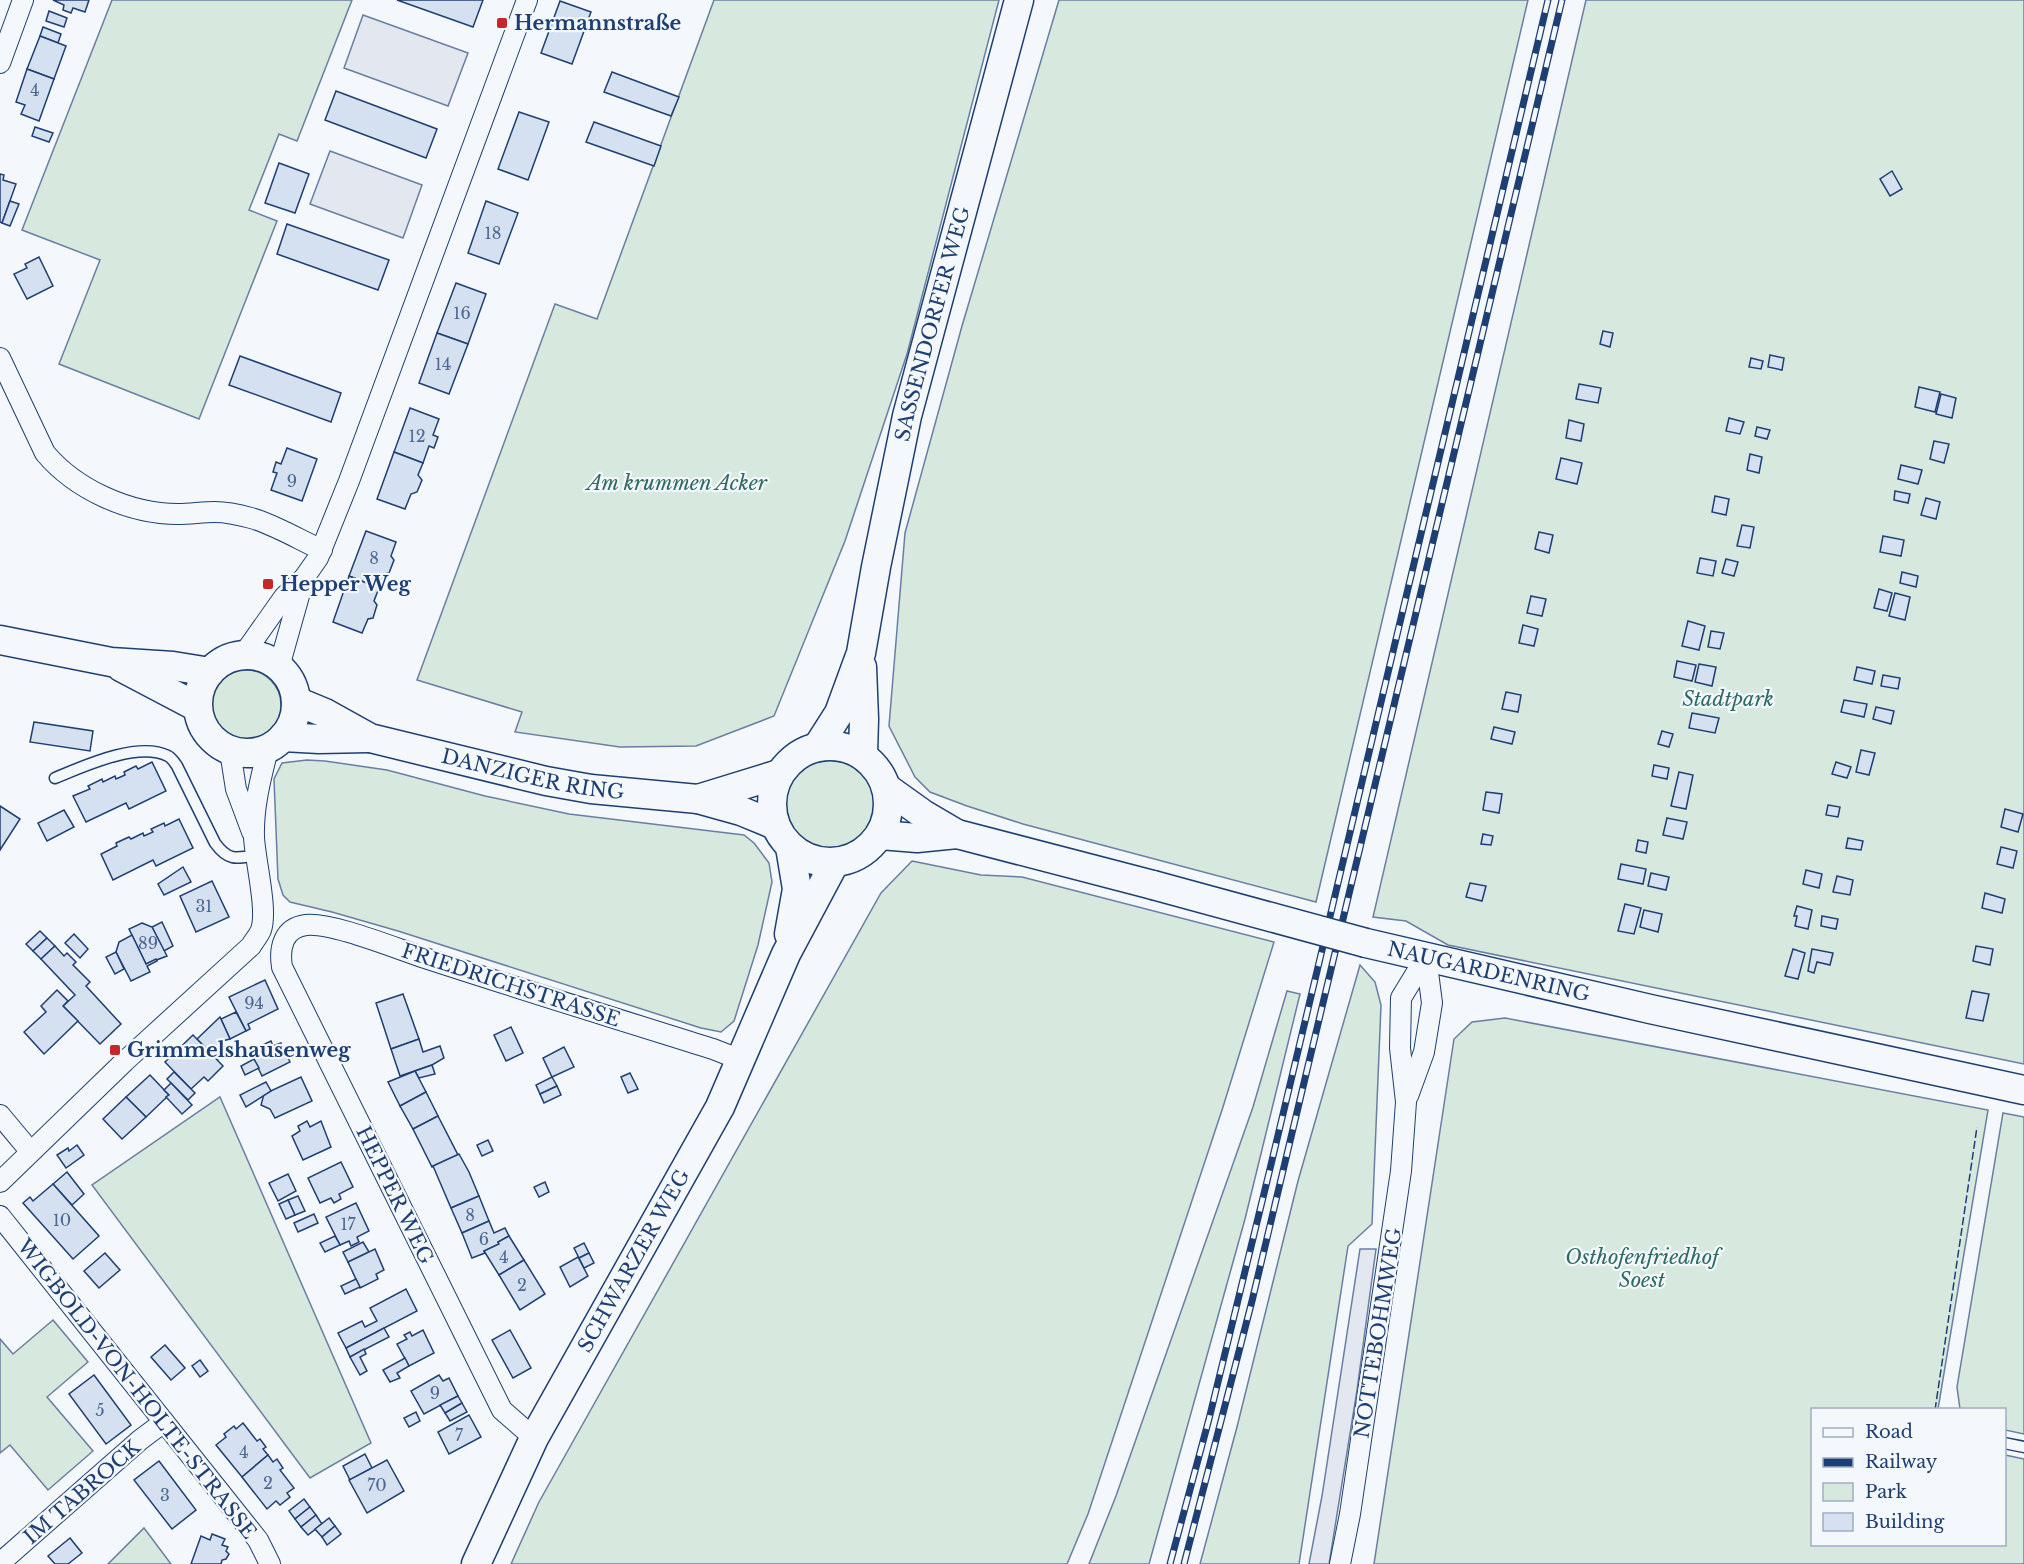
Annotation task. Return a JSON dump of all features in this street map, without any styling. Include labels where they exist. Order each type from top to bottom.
[{"type":"main road","name":"SASSENDORFER WEG","points":[[818,746],[839,713],[861,653],[907,416],[1019,0]]},
{"type":"main road","points":[[0,640],[111,662],[173,666],[210,672]]},
{"type":"main road","name":"SASSENDORFER WEG","points":[[861,653],[864,719],[862,754]]},
{"type":"main road","points":[[243,655],[261,657],[279,667],[291,682],[296,701],[293,721],[276,743],[249,754],[230,751],[213,741],[202,726],[197,707],[200,688],[210,672],[225,660],[243,655]]},
{"type":"main road","points":[[111,662],[197,707]]},
{"type":"main road","name":"DANZIGER RING","points":[[296,701],[325,713],[370,738]]},
{"type":"main road","name":"DANZIGER RING","points":[[276,743],[370,738],[546,781],[591,789],[698,799],[741,811],[783,836]]},
{"type":"main road","points":[[818,746],[843,746],[862,754],[878,769],[888,789],[889,812],[880,835],[868,848],[853,858],[835,862],[811,859],[783,836],[771,799],[779,774],[795,756],[818,746]]},
{"type":"main road","name":"DANZIGER RING","points":[[698,799],[779,774]]},
{"type":"main road","name":"NAUGARDENRING","points":[[888,789],[923,814],[957,834],[1366,943],[1650,1009],[2024,1090]]},
{"type":"main road","name":"NAUGARDENRING","points":[[880,835],[917,838],[957,834]]},
{"type":"main road","name":"SCHWARZER WEG","points":[[783,836],[797,889],[786,954]]},
{"type":"main road","name":"SCHWARZER WEG","points":[[476,1564],[534,1438],[720,1107],[786,954],[835,862]]},
{"type":"street","points":[[0,63],[23,0]]},
{"type":"street","points":[[243,655],[284,597],[304,578],[322,550],[527,0]]},
{"type":"street","points":[[0,358],[45,453],[56,466],[77,481],[124,506],[150,512],[178,514],[218,512],[254,518],[322,550]]},
{"type":"street","points":[[279,667],[304,578]]},
{"type":"street","points":[[0,1182],[30,1151],[250,946],[261,930],[260,885],[254,835],[259,787],[276,743]]},
{"type":"street","points":[[230,751],[236,789],[254,835]]},
{"type":"street","name":"FRIEDRICHSTRASSE","points":[[284,940],[294,929],[304,925],[343,931],[540,996],[713,1049],[741,1060]]},
{"type":"street","name":"HEPPER WEG","points":[[284,940],[280,953],[282,967],[501,1410],[534,1438]]},
{"type":"street","name":"NOTTEBOHMWEG","points":[[1340,1564],[1350,1514],[1401,1171],[1406,1102],[1400,1048],[1401,998],[1426,957]]},
{"type":"street","name":"NOTTEBOHMWEG","points":[[1406,1102],[1424,1052],[1432,1003],[1426,957]]},
{"type":"street","points":[[0,1115],[30,1151]]},
{"type":"street","name":"WIGBOLD-VON-HOLTE-STRASSE","points":[[0,1216],[258,1540],[270,1564]]},
{"type":"street","name":"IM TABROCK","points":[[0,1563],[140,1440],[164,1422]]},
{"type":"lane","points":[[55,778],[96,762],[125,754],[150,751],[170,756],[222,853],[238,859],[256,855]]},
{"type":"lane","points":[[2006,1443],[2024,1447]]},
{"type":"green space","points":[[112,0],[352,0],[297,141],[279,134],[249,210],[277,221],[199,419],[59,364],[100,260],[22,230]]},
{"type":"green space","name":"Am krummen Acker","points":[[714,0],[999,0],[907,354],[845,541],[774,716],[696,746],[620,747],[515,732],[522,712],[417,680],[555,304],[597,319]]},
{"type":"green space","points":[[1059,0],[1528,0],[1316,902],[1023,824],[930,792],[915,777],[889,726],[905,533],[962,326]]},
{"type":"green space","name":"Stadtpark","points":[[1586,0],[2024,0],[2024,1064],[1448,945],[1406,921],[1373,917]]},
{"type":"green space","points":[[253,670],[266,676],[275,685],[279,691],[281,705],[279,719],[271,730],[260,738],[239,740],[221,730],[213,719],[211,698],[221,680],[232,672]]},
{"type":"green space","points":[[831,756],[849,760],[865,770],[875,786],[879,804],[875,822],[865,838],[849,848],[831,852],[813,848],[797,838],[787,822],[783,804],[787,786],[797,770],[813,760]]},
{"type":"green space","points":[[307,760],[387,770],[485,796],[569,814],[744,835],[754,843],[769,863],[772,882],[758,945],[734,1021],[721,1032],[701,1028],[398,931],[290,902],[283,895],[278,879],[274,779],[282,763]]},
{"type":"green space","points":[[912,861],[981,875],[1022,877],[1274,942],[1223,1107],[1088,1514],[1067,1564],[511,1564],[539,1502],[881,893]]},
{"type":"green space","points":[[1360,965],[1375,982],[1381,1005],[1372,1224],[1348,1246],[1299,1564],[1200,1564],[1237,1427],[1298,1181]]},
{"type":"green space","points":[[1287,991],[1300,994],[1245,1219],[1149,1564],[1089,1564],[1116,1496],[1253,1107]]},
{"type":"green space","name":"Osthofenfriedhof Soest","points":[[1505,1018],[1988,1110],[1938,1408],[1811,1408],[1811,1546],[2006,1546],[2006,1455],[2024,1459],[2024,1564],[1374,1564],[1454,1039],[1472,1022]]},
{"type":"green space","points":[[220,1097],[371,1443],[310,1478],[92,1185]]},
{"type":"green space","points":[[2003,1113],[2024,1117],[2024,1434],[2006,1430],[2006,1408],[1960,1408],[1957,1387]]},
{"type":"green space","points":[[53,1320],[88,1362],[47,1397],[93,1451],[48,1490],[10,1445],[0,1453],[0,1339],[13,1354]]},
{"type":"green space","points":[[144,1528],[171,1564],[108,1564]]},
{"type":"shaded area","points":[[363,15],[468,53],[448,106],[344,68]]},
{"type":"shaded area","points":[[330,151],[422,185],[403,238],[310,204]]},
{"type":"shaded area","points":[[1360,1249],[1376,1249],[1357,1390],[1329,1564],[1309,1564],[1322,1496]]},
{"type":"building","points":[[53,0],[89,0],[85,12],[73,8],[71,13],[63,10],[64,5]]},
{"type":"building","points":[[397,0],[483,0],[473,27]]},
{"type":"building","points":[[560,1],[591,12],[572,64],[541,53]]},
{"type":"building","points":[[49,11],[67,18],[64,27],[46,21]]},
{"type":"building","points":[[43,27],[61,34],[58,43],[40,36]]},
{"type":"building","points":[[40,36],[66,46],[54,79],[27,69]]},
{"type":"building","points":[[27,69],[54,79],[39,121],[21,114],[25,105],[16,102]]},
{"type":"building","points":[[612,72],[679,97],[671,116],[604,92]]},
{"type":"building","points":[[336,91],[437,129],[426,158],[325,120]]},
{"type":"building","points":[[519,112],[549,122],[528,180],[498,169]]},
{"type":"building","points":[[594,122],[661,146],[654,166],[586,142]]},
{"type":"building","points":[[35,127],[53,133],[49,142],[32,136]]},
{"type":"building","points":[[279,163],[309,174],[295,213],[265,203]]},
{"type":"building","points":[[1892,171],[1902,189],[1890,196],[1880,179]]},
{"type":"building","points":[[0,174],[4,175],[3,180],[16,184],[2,223],[0,222]]},
{"type":"building","points":[[10,201],[19,204],[10,226],[2,223]]},
{"type":"building","points":[[486,201],[518,213],[499,264],[468,253]]},
{"type":"building","points":[[287,224],[389,260],[378,290],[277,254]]},
{"type":"building","points":[[39,257],[53,286],[27,299],[14,274],[27,268],[25,264]]},
{"type":"building","points":[[456,283],[486,294],[468,344],[437,333]]},
{"type":"building","points":[[1603,331],[1613,333],[1610,347],[1600,344]]},
{"type":"building","points":[[437,333],[468,344],[449,394],[419,383]]},
{"type":"building","points":[[1770,355],[1784,358],[1782,370],[1768,367]]},
{"type":"building","points":[[240,356],[341,393],[331,422],[229,385]]},
{"type":"building","points":[[1751,358],[1763,361],[1761,369],[1749,367]]},
{"type":"building","points":[[1579,384],[1601,388],[1598,403],[1576,399]]},
{"type":"building","points":[[1919,387],[1940,392],[1935,412],[1915,407]]},
{"type":"building","points":[[1941,394],[1956,398],[1952,418],[1936,414]]},
{"type":"building","points":[[410,408],[439,419],[433,435],[438,437],[434,448],[429,446],[423,463],[394,452]]},
{"type":"building","points":[[1729,418],[1744,422],[1740,434],[1726,431]]},
{"type":"building","points":[[1569,420],[1584,424],[1581,441],[1566,438]]},
{"type":"building","points":[[1757,427],[1770,430],[1767,439],[1755,436]]},
{"type":"building","points":[[1934,441],[1949,444],[1944,463],[1930,459]]},
{"type":"building","points":[[287,448],[317,459],[302,501],[271,490],[277,473],[273,472],[276,462],[281,464]]},
{"type":"building","points":[[394,452],[423,463],[418,475],[422,480],[417,492],[411,494],[405,509],[377,499]]},
{"type":"building","points":[[1750,454],[1762,457],[1759,473],[1747,470]]},
{"type":"building","points":[[1561,458],[1582,463],[1577,484],[1556,479]]},
{"type":"building","points":[[1901,465],[1922,470],[1918,484],[1898,479]]},
{"type":"building","points":[[1895,491],[1910,494],[1908,503],[1894,500]]},
{"type":"building","points":[[1715,496],[1729,499],[1726,515],[1712,512]]},
{"type":"building","points":[[1926,498],[1940,502],[1936,519],[1921,515]]},
{"type":"building","points":[[1742,525],[1754,527],[1750,548],[1737,546]]},
{"type":"building","points":[[366,531],[396,542],[391,556],[394,560],[389,573],[384,574],[379,588],[349,576]]},
{"type":"building","points":[[1539,532],[1553,535],[1549,553],[1535,549]]},
{"type":"building","points":[[1883,536],[1904,540],[1901,556],[1880,552]]},
{"type":"building","points":[[1700,558],[1716,561],[1713,576],[1697,573]]},
{"type":"building","points":[[1726,559],[1738,562],[1734,576],[1722,573]]},
{"type":"building","points":[[1902,572],[1918,576],[1916,587],[1900,583]]},
{"type":"building","points":[[349,576],[379,588],[374,601],[377,605],[373,618],[368,619],[362,633],[333,622]]},
{"type":"building","points":[[1879,589],[1892,593],[1887,611],[1874,608]]},
{"type":"building","points":[[1895,593],[1910,597],[1905,620],[1889,616]]},
{"type":"building","points":[[1531,596],[1546,599],[1542,616],[1527,613]]},
{"type":"building","points":[[1688,621],[1705,626],[1699,650],[1682,646]]},
{"type":"building","points":[[1523,625],[1538,629],[1534,646],[1519,643]]},
{"type":"building","points":[[1711,631],[1724,633],[1720,649],[1708,647]]},
{"type":"building","points":[[1677,661],[1696,665],[1692,681],[1674,677]]},
{"type":"building","points":[[1699,664],[1716,667],[1712,686],[1695,682]]},
{"type":"building","points":[[1857,667],[1875,671],[1872,684],[1854,680]]},
{"type":"building","points":[[1883,675],[1900,678],[1898,689],[1881,686]]},
{"type":"building","points":[[1506,692],[1521,695],[1518,712],[1502,709]]},
{"type":"building","points":[[1844,700],[1867,704],[1864,717],[1841,712]]},
{"type":"building","points":[[1876,707],[1894,711],[1891,724],[1873,719]]},
{"type":"building","points":[[1692,713],[1719,718],[1715,733],[1689,728]]},
{"type":"building","points":[[34,722],[93,731],[90,751],[30,742]]},
{"type":"building","points":[[1494,727],[1515,732],[1512,744],[1491,739]]},
{"type":"building","points":[[1662,731],[1673,734],[1669,747],[1658,744]]},
{"type":"building","points":[[1861,750],[1875,753],[1869,775],[1856,772]]},
{"type":"building","points":[[152,762],[166,791],[129,809],[126,803],[86,822],[73,796],[90,789],[88,786],[102,779],[103,782],[115,776],[116,779],[136,766],[138,769]]},
{"type":"building","points":[[1836,762],[1851,767],[1847,778],[1832,774]]},
{"type":"building","points":[[1654,765],[1669,768],[1667,779],[1652,776]]},
{"type":"building","points":[[1679,772],[1693,775],[1686,809],[1671,806]]},
{"type":"building","points":[[1486,792],[1502,794],[1499,813],[1483,810]]},
{"type":"building","points":[[1828,805],[1840,807],[1838,817],[1826,815]]},
{"type":"building","points":[[0,806],[20,819],[0,850]]},
{"type":"building","points":[[2005,809],[2023,814],[2018,832],[2001,827]]},
{"type":"building","points":[[64,810],[74,827],[47,841],[38,823]]},
{"type":"building","points":[[1667,818],[1687,822],[1683,839],[1663,835]]},
{"type":"building","points":[[179,819],[193,848],[156,866],[153,860],[113,880],[101,854],[129,837],[131,839],[143,833],[144,836],[153,832],[151,829],[164,823],[165,826]]},
{"type":"building","points":[[1483,834],[1493,836],[1491,845],[1481,844]]},
{"type":"building","points":[[1848,838],[1863,841],[1861,850],[1846,848]]},
{"type":"building","points":[[1638,840],[1648,842],[1646,853],[1636,851]]},
{"type":"building","points":[[2001,847],[2017,851],[2013,868],[1997,864]]},
{"type":"building","points":[[1621,864],[1646,869],[1643,884],[1618,879]]},
{"type":"building","points":[[183,867],[191,882],[164,895],[158,884]]},
{"type":"building","points":[[1806,870],[1822,874],[1819,888],[1803,884]]},
{"type":"building","points":[[1651,873],[1669,877],[1666,890],[1648,886]]},
{"type":"building","points":[[1837,876],[1853,880],[1850,895],[1833,892]]},
{"type":"building","points":[[212,881],[229,917],[196,932],[180,896]]},
{"type":"building","points":[[1470,883],[1486,886],[1482,901],[1466,897]]},
{"type":"building","points":[[1985,893],[2005,899],[2002,913],[1982,908]]},
{"type":"building","points":[[1625,904],[1641,908],[1634,934],[1618,931]]},
{"type":"building","points":[[1797,906],[1812,910],[1808,929],[1795,926],[1797,916],[1794,916]]},
{"type":"building","points":[[1644,910],[1662,914],[1658,932],[1640,927]]},
{"type":"building","points":[[1822,916],[1838,919],[1836,929],[1821,926]]},
{"type":"building","points":[[162,922],[173,946],[164,951],[152,927]]},
{"type":"building","points":[[142,923],[152,927],[167,956],[146,964],[129,929]]},
{"type":"building","points":[[40,931],[47,938],[33,951],[26,944]]},
{"type":"building","points":[[74,934],[88,949],[80,958],[65,943]]},
{"type":"building","points":[[132,935],[146,964],[156,959],[157,961],[147,966],[150,972],[131,981],[116,952],[119,942]]},
{"type":"building","points":[[47,938],[55,946],[41,959],[33,951]]},
{"type":"building","points":[[55,946],[64,956],[67,953],[76,962],[73,965],[90,982],[86,986],[121,1024],[100,1044],[63,1006],[75,995],[41,959]]},
{"type":"building","points":[[1976,946],[1993,949],[1990,965],[1973,961]]},
{"type":"building","points":[[1793,949],[1805,953],[1798,979],[1785,976]]},
{"type":"building","points":[[1812,949],[1833,953],[1830,965],[1817,962],[1814,973],[1808,971]]},
{"type":"building","points":[[116,952],[124,969],[115,974],[106,957]]},
{"type":"building","points":[[265,980],[278,1009],[248,1024],[250,1029],[246,1031],[229,997]]},
{"type":"building","points":[[57,990],[68,1001],[63,1006],[78,1021],[44,1054],[24,1032],[46,1012],[41,1006]]},
{"type":"building","points":[[1972,991],[1989,994],[1983,1021],[1966,1018]]},
{"type":"building","points":[[403,994],[419,1039],[391,1049],[376,1003]]},
{"type":"building","points":[[236,1012],[246,1031],[230,1039],[221,1019]]},
{"type":"building","points":[[220,1017],[230,1039],[222,1041],[226,1050],[217,1060],[197,1039]]},
{"type":"building","points":[[511,1027],[523,1053],[506,1061],[494,1035]]},
{"type":"building","points":[[193,1035],[223,1066],[208,1081],[204,1077],[191,1089],[165,1062]]},
{"type":"building","points":[[419,1039],[423,1052],[440,1046],[444,1058],[432,1065],[400,1076],[391,1049]]},
{"type":"building","points":[[271,1041],[273,1046],[281,1043],[290,1062],[262,1076],[250,1051]]},
{"type":"building","points":[[564,1047],[574,1067],[552,1077],[543,1058]]},
{"type":"building","points":[[254,1059],[259,1068],[245,1075],[241,1066]]},
{"type":"building","points":[[432,1065],[435,1074],[419,1078],[415,1071]]},
{"type":"building","points":[[415,1071],[426,1092],[400,1106],[388,1082]]},
{"type":"building","points":[[174,1072],[195,1093],[188,1100],[167,1079]]},
{"type":"building","points":[[630,1073],[638,1089],[628,1093],[621,1077]]},
{"type":"building","points":[[150,1075],[169,1095],[146,1117],[126,1097]]},
{"type":"building","points":[[301,1077],[312,1101],[275,1118],[270,1109],[261,1105],[264,1094]]},
{"type":"building","points":[[552,1077],[557,1086],[540,1094],[536,1085]]},
{"type":"building","points":[[266,1082],[271,1091],[246,1107],[240,1095]]},
{"type":"building","points":[[171,1083],[192,1105],[182,1114],[166,1097],[169,1095],[164,1090]]},
{"type":"building","points":[[557,1086],[561,1095],[544,1103],[540,1094]]},
{"type":"building","points":[[426,1092],[438,1116],[413,1129],[400,1106]]},
{"type":"building","points":[[126,1097],[146,1117],[122,1139],[103,1119]]},
{"type":"building","points":[[438,1116],[458,1155],[432,1167],[413,1129]]},
{"type":"building","points":[[307,1121],[310,1127],[321,1121],[331,1147],[303,1160],[292,1136],[300,1131],[298,1126]]},
{"type":"building","points":[[488,1140],[493,1151],[482,1156],[477,1145]]},
{"type":"building","points":[[77,1145],[84,1155],[66,1168],[57,1155]]},
{"type":"building","points":[[459,1154],[479,1196],[451,1208],[433,1166]]},
{"type":"building","points":[[341,1162],[353,1187],[339,1194],[341,1199],[334,1203],[331,1198],[320,1203],[308,1178]]},
{"type":"building","points":[[67,1172],[84,1194],[72,1205],[53,1184]]},
{"type":"building","points":[[288,1174],[296,1191],[278,1201],[269,1183]]},
{"type":"building","points":[[545,1182],[549,1192],[539,1197],[534,1187]]},
{"type":"building","points":[[53,1184],[99,1236],[73,1259],[23,1203],[30,1197],[33,1201]]},
{"type":"building","points":[[298,1196],[305,1211],[295,1215],[288,1200]]},
{"type":"building","points":[[479,1196],[489,1221],[462,1233],[451,1208]]},
{"type":"building","points":[[288,1200],[295,1215],[286,1219],[279,1204]]},
{"type":"building","points":[[356,1203],[369,1231],[357,1237],[359,1242],[351,1246],[349,1241],[340,1245],[326,1217]]},
{"type":"building","points":[[314,1214],[318,1223],[298,1232],[294,1223]]},
{"type":"building","points":[[489,1221],[494,1233],[505,1228],[509,1236],[484,1251],[485,1253],[472,1258],[462,1233]]},
{"type":"building","points":[[335,1236],[340,1245],[325,1252],[320,1243]]},
{"type":"building","points":[[509,1236],[524,1260],[499,1275],[484,1251]]},
{"type":"building","points":[[363,1242],[369,1252],[348,1262],[343,1252]]},
{"type":"building","points":[[584,1243],[589,1253],[579,1258],[574,1248]]},
{"type":"building","points":[[375,1249],[384,1270],[376,1274],[378,1279],[360,1288],[348,1262]]},
{"type":"building","points":[[105,1253],[120,1270],[99,1288],[84,1271]]},
{"type":"building","points":[[589,1253],[594,1263],[584,1268],[579,1258]]},
{"type":"building","points":[[578,1257],[588,1276],[570,1287],[560,1267]]},
{"type":"building","points":[[524,1260],[545,1294],[520,1310],[499,1275]]},
{"type":"building","points":[[356,1279],[360,1287],[345,1294],[341,1286]]},
{"type":"building","points":[[406,1289],[417,1311],[346,1348],[338,1333],[362,1321],[365,1327],[377,1321],[370,1308]]},
{"type":"building","points":[[384,1328],[389,1337],[350,1357],[346,1348]]},
{"type":"building","points":[[423,1330],[434,1353],[409,1366],[397,1344],[407,1339],[404,1335],[410,1332],[412,1336]]},
{"type":"building","points":[[510,1330],[531,1368],[513,1378],[492,1340]]},
{"type":"building","points":[[165,1345],[185,1368],[171,1380],[151,1357]]},
{"type":"building","points":[[364,1349],[366,1354],[360,1357],[367,1371],[360,1375],[350,1357]]},
{"type":"building","points":[[405,1358],[409,1366],[397,1373],[400,1378],[390,1382],[383,1370]]},
{"type":"building","points":[[200,1360],[208,1371],[200,1377],[192,1366]]},
{"type":"building","points":[[94,1375],[131,1425],[106,1444],[69,1394]]},
{"type":"building","points":[[439,1375],[443,1381],[449,1378],[458,1396],[424,1414],[411,1391]]},
{"type":"building","points":[[458,1396],[462,1403],[445,1413],[440,1405]]},
{"type":"building","points":[[462,1403],[467,1412],[450,1421],[445,1413]]},
{"type":"building","points":[[416,1412],[420,1421],[409,1427],[404,1418]]},
{"type":"building","points":[[469,1415],[481,1437],[449,1454],[438,1432]]},
{"type":"building","points":[[243,1423],[257,1441],[260,1439],[268,1455],[242,1477],[216,1445],[226,1437],[224,1434],[234,1426],[236,1429]]},
{"type":"building","points":[[365,1454],[372,1468],[350,1480],[343,1466]]},
{"type":"building","points":[[268,1455],[273,1462],[277,1459],[283,1468],[280,1470],[294,1488],[287,1493],[290,1497],[280,1505],[276,1501],[267,1509],[242,1477]]},
{"type":"building","points":[[387,1460],[404,1491],[367,1513],[349,1480]]},
{"type":"building","points":[[159,1461],[196,1510],[172,1529],[134,1480]]},
{"type":"building","points":[[304,1499],[310,1507],[295,1519],[289,1511]]},
{"type":"building","points":[[310,1507],[316,1515],[301,1527],[295,1519]]},
{"type":"building","points":[[316,1515],[322,1524],[308,1535],[301,1527]]},
{"type":"building","points":[[329,1518],[335,1526],[322,1537],[315,1529]]},
{"type":"building","points":[[335,1526],[341,1534],[327,1545],[322,1537]]},
{"type":"building","points":[[212,1534],[225,1539],[222,1545],[228,1547],[226,1551],[229,1554],[226,1559],[222,1560],[221,1564],[191,1564],[201,1536],[210,1540]]},
{"type":"building","points":[[70,1538],[82,1553],[68,1564],[55,1564],[48,1556]]},
{"type":"railway","points":[[1170,1564],[1209,1419],[1269,1173],[1548,0]]},
{"type":"railway","points":[[1184,1564],[1252,1301],[1562,0]]},
{"type":"fence","points":[[1935,1408],[1977,1127]]},
{"type":"place","name":"Hermannstraße","points":[[502,23]]},
{"type":"place","name":"Hepper Weg","points":[[268,584]]},
{"type":"place","name":"Grimmelshausenweg","points":[[115,1050]]}]
